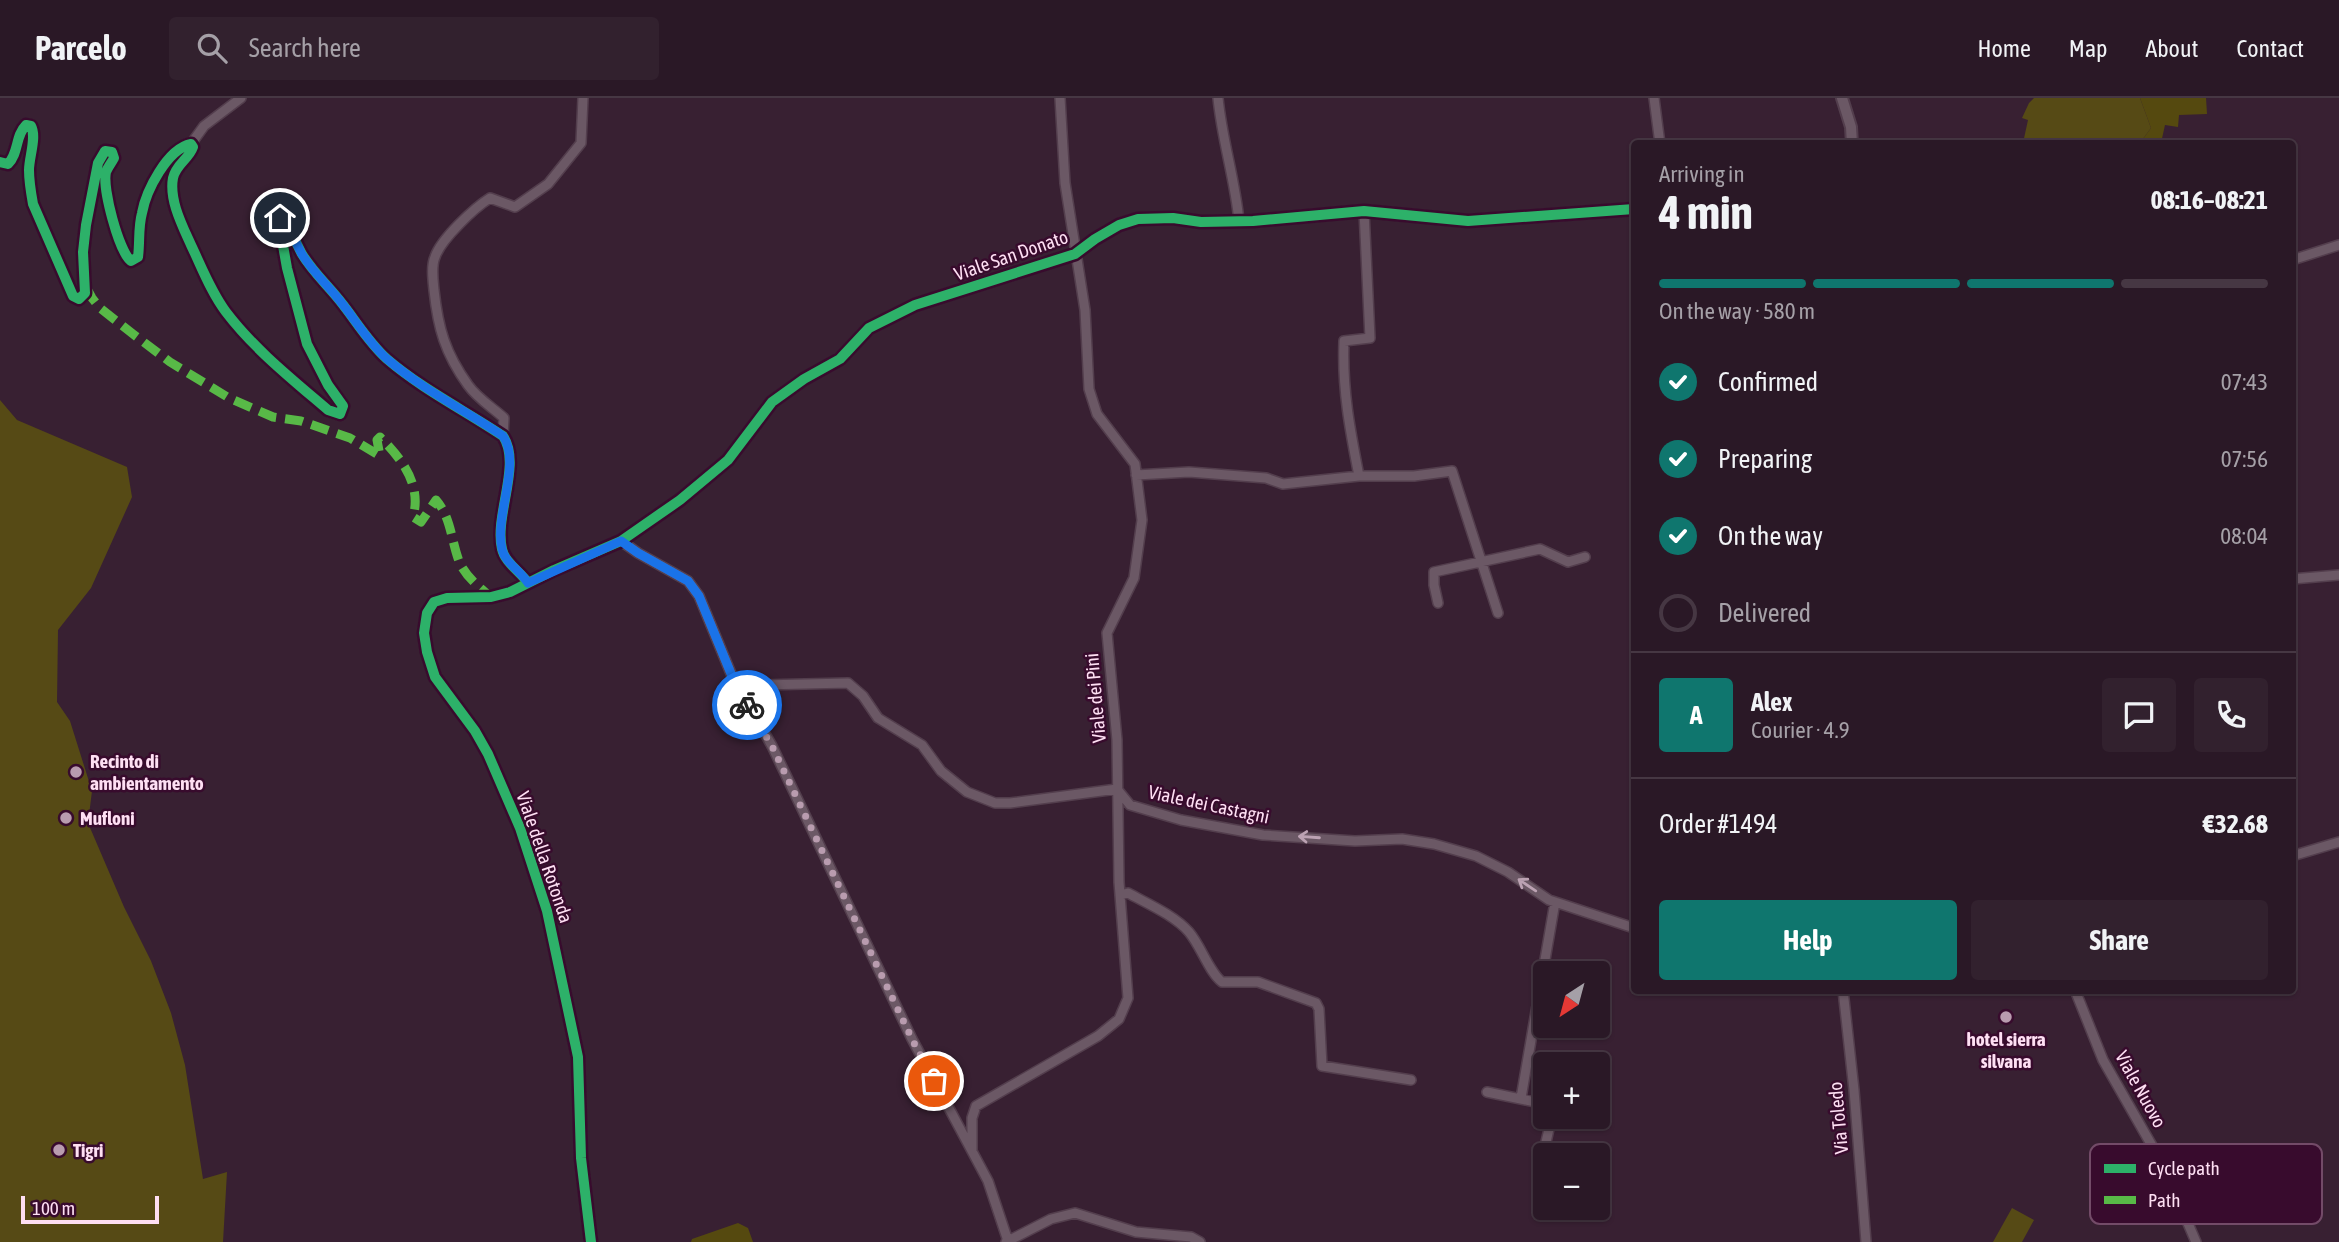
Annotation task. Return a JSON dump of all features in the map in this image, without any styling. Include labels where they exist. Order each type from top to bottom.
[{"type":"street","points":[[0,162],[5,164],[14,158],[22,130],[26,125],[31,126],[34,133],[29,168],[33,204],[73,296],[79,299],[85,293],[83,252],[90,201],[98,163],[105,151],[112,152],[114,158],[106,173],[108,198],[124,254],[131,261],[138,257],[142,212],[152,185],[166,163],[179,150],[191,144],[204,126],[241,98]]},
{"type":"street","points":[[503,436],[504,418],[469,388],[446,349],[437,323],[433,280],[435,257],[476,206],[490,198],[515,207],[548,184],[581,143],[583,98]]},
{"type":"street","name":"Viale dei Pini","points":[[972,1151],[972,1118],[976,1106],[1098,1036],[1119,1019],[1128,998],[1120,895],[1117,740],[1107,633],[1134,578],[1142,520],[1135,464],[1097,414],[1088,388],[1084,310],[1065,183],[1060,98]]},
{"type":"street","points":[[1218,98],[1235,184],[1239,221]]},
{"type":"street","points":[[1654,98],[1659,140]]},
{"type":"street","points":[[1842,98],[1851,127],[1852,140]]},
{"type":"street","points":[[191,144],[191,153],[176,168],[173,192],[180,220],[226,312],[264,352],[328,410],[340,414],[343,411],[343,406],[328,385],[307,344],[281,238],[280,218],[290,214],[295,243],[302,257],[338,299],[365,337],[414,380],[503,436],[510,455],[502,522],[502,549],[510,563],[522,573],[528,583]]},
{"type":"street","name":"Viale San Donato","points":[[528,583],[621,541],[680,500],[728,460],[772,402],[804,379],[840,359],[869,328],[915,305],[1076,254],[1111,229],[1138,219],[1239,221],[1364,211],[1468,221],[1631,209]]},
{"type":"street","points":[[1359,476],[1346,410],[1343,367],[1344,341],[1370,338],[1364,211]]},
{"type":"street","points":[[2296,259],[2339,245]]},
{"type":"street","points":[[1136,475],[1189,472],[1266,478],[1283,484],[1359,476],[1413,476],[1452,471],[1498,612]]},
{"type":"street","points":[[621,541],[688,581],[699,596],[732,676],[772,746],[912,1039],[988,1181],[1007,1241],[1051,1219],[1076,1213],[1136,1232],[1191,1237],[1200,1242]]},
{"type":"street","points":[[1438,603],[1434,572],[1540,549],[1567,562],[1585,557]]},
{"type":"street","points":[[2296,579],[2339,575]]},
{"type":"street","name":"Viale della Rotonda","points":[[528,583],[491,597],[447,598],[434,602],[427,613],[424,633],[427,652],[436,677],[488,754],[520,828],[547,912],[578,1057],[581,1158],[592,1242]]},
{"type":"street","points":[[732,676],[758,685],[848,683],[857,689],[878,718],[922,745],[941,771],[976,798],[995,803],[1010,803],[1117,789]]},
{"type":"street","name":"Viale dei Castagni","points":[[1117,789],[1130,805],[1181,820],[1263,835],[1355,841],[1402,839],[1434,844],[1476,856],[1508,872],[1555,902],[1631,927]]},
{"type":"street","points":[[2296,855],[2339,842]]},
{"type":"street","points":[[1120,895],[1128,893],[1186,928],[1222,982],[1258,982],[1316,1003],[1319,1009],[1322,1066],[1411,1080]]},
{"type":"street","points":[[1521,1098],[1555,902]]},
{"type":"street","name":"Via Toledo","points":[[1843,994],[1866,1242]]},
{"type":"street","name":"Viale Nuovo","points":[[2077,994],[2104,1060],[2151,1144]]},
{"type":"street","points":[[1487,1092],[1533,1101]]},
{"type":"street","name":"Viale Nuovo","points":[[2188,1224],[2196,1242]]},
{"type":"shaded area","points":[[2034,98],[2140,98],[2151,128],[2142,140],[2024,140],[2028,120],[2022,118]]},
{"type":"shaded area","points":[[2140,98],[2206,98],[2207,114],[2179,115],[2178,127],[2165,125],[2162,140],[2142,140],[2151,128]]},
{"type":"shaded area","points":[[0,400],[17,420],[127,467],[132,497],[91,588],[58,630],[57,702],[70,721],[92,791],[88,823],[124,907],[151,961],[171,1013],[185,1065],[203,1179],[227,1172],[223,1242],[0,1242]]},
{"type":"shaded area","points":[[2012,1208],[2034,1220],[2022,1242],[1993,1242]]},
{"type":"shaded area","points":[[738,1223],[748,1228],[753,1242],[691,1242],[692,1239]]},
{"type":"marked path","points":[[86,287],[100,308],[133,334],[170,362],[229,398],[273,417],[301,421],[350,438],[380,456],[377,440],[380,437],[396,454],[408,473],[415,494],[413,517],[421,522],[436,500],[448,521],[456,553],[465,572],[491,597]]},
{"type":"cycle path","points":[[0,162],[8,164],[23,129],[26,125],[31,126],[33,141],[29,174],[33,204],[73,296],[79,299],[85,293],[83,252],[86,225],[98,163],[105,151],[112,152],[114,158],[106,172],[105,180],[109,205],[121,246],[131,261],[138,257],[144,204],[153,183],[166,162],[182,147],[191,144],[191,151],[173,178],[173,195],[177,212],[207,280],[226,312],[261,351],[328,410],[340,414],[343,406],[328,385],[307,344],[287,268],[279,223],[282,214],[290,214],[295,239],[306,260],[380,352],[414,380],[503,436],[510,461],[501,521],[502,549],[506,559],[528,583]]},
{"type":"cycle path","points":[[591,1242],[581,1158],[578,1057],[547,911],[520,828],[488,754],[475,731],[435,677],[424,633],[427,613],[434,602],[447,598],[491,597],[510,592],[621,541],[680,500],[728,460],[772,402],[804,379],[840,359],[869,328],[915,305],[1075,254],[1119,225],[1138,219],[1253,221],[1364,211],[1468,221],[1631,209]]},
{"type":"way so far","points":[[747,705],[772,746],[934,1081]]},
{"type":"place","name":"Recinto di ambientamento","points":[[76,772]]},
{"type":"place","name":"Mufloni","points":[[66,818]]},
{"type":"place","name":"hotel sierra silvana","points":[[2006,1017]]},
{"type":"place","name":"Tigri","points":[[59,1150]]},
{"type":"route","points":[[280,218],[284,213],[290,214],[295,243],[302,257],[338,299],[365,337],[386,358],[414,380],[503,436],[510,455],[502,522],[502,549],[510,563],[522,573],[528,583],[621,541],[688,581],[699,596],[747,705]]}]
